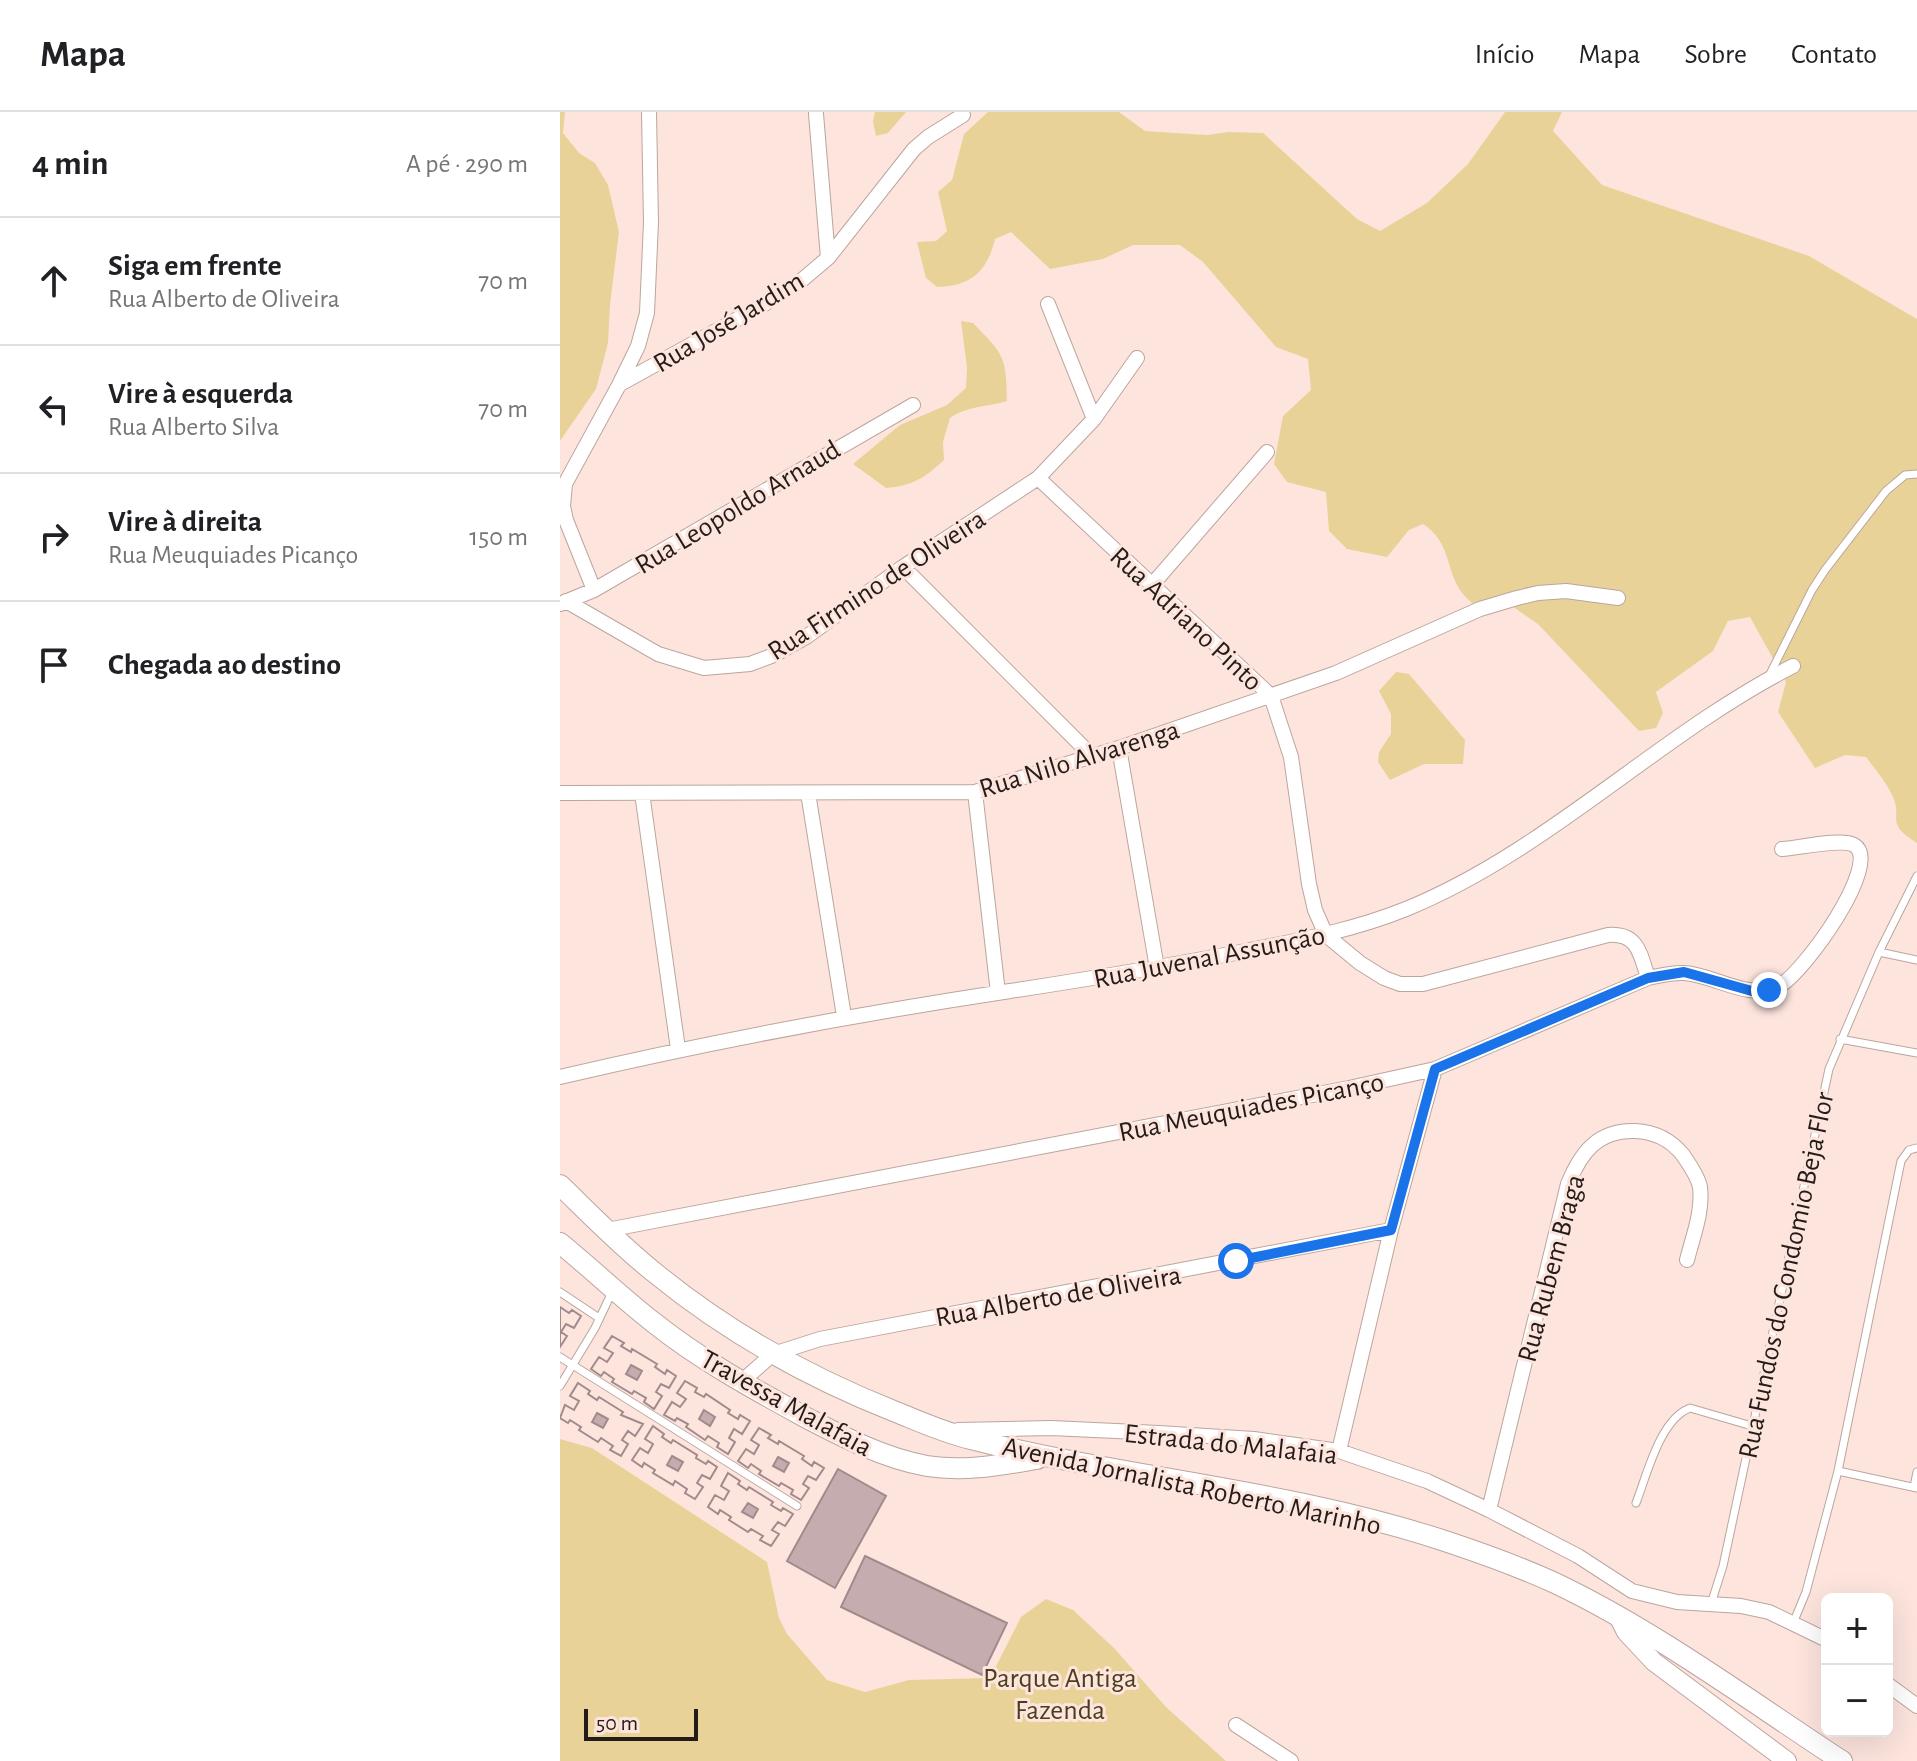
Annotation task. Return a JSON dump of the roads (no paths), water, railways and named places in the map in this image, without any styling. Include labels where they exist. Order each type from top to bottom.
[{"type":"main road","name":"Avenida Jornalista Roberto Marinho","points":[[560,1185],[654,1272],[690,1300],[773,1354],[854,1396],[941,1430],[1049,1457],[1275,1499],[1399,1528],[1508,1564],[1555,1584],[1619,1618],[1842,1761]]},
{"type":"main road","name":"Travessa Malafaia","points":[[560,1243],[654,1323],[741,1382],[844,1438],[888,1456],[926,1466],[954,1469],[1049,1457]]},
{"type":"street","points":[[594,590],[566,520],[563,506],[565,484],[638,346],[647,313],[651,222],[649,112]]},
{"type":"street","points":[[816,114],[828,258]]},
{"type":"street","name":"Rua José Jardim","points":[[619,385],[802,280],[828,258],[914,149],[963,115]]},
{"type":"street","points":[[1048,304],[1094,419]]},
{"type":"street","name":"Rua Firmino de Oliveira","points":[[563,602],[658,654],[704,668],[750,664],[774,655],[806,637],[903,567],[1038,478],[1094,419],[1137,358]]},
{"type":"street","name":"Rua Leopoldo Arnaud","points":[[563,602],[594,590],[913,405]]},
{"type":"street","points":[[1151,586],[1267,452]]},
{"type":"street","name":"Rua Adriano Pinto","points":[[1038,478],[1271,696],[1291,757],[1309,884],[1315,910],[1326,935]]},
{"type":"street","points":[[903,567],[1091,755]]},
{"type":"street","name":"Rua Nilo Alvarenga","points":[[560,793],[975,792],[1119,748],[1336,673],[1480,609],[1538,593],[1566,591],[1618,598]]},
{"type":"street","name":"Rua Juvenal Assunção","points":[[560,1077],[678,1049],[844,1016],[1157,968],[1326,935],[1404,910],[1507,856],[1745,692],[1793,666]]},
{"type":"street","points":[[1119,748],[1157,968]]},
{"type":"street","points":[[975,792],[998,993]]},
{"type":"street","points":[[642,793],[678,1049]]},
{"type":"street","points":[[808,793],[844,1016]]},
{"type":"street","name":"Rua Meuquiades Picanço","points":[[607,1230],[1435,1069],[1648,978],[1684,972],[1752,991],[1769,990],[1783,984],[1807,961],[1828,932],[1859,872],[1862,852],[1846,842],[1782,849]]},
{"type":"street","points":[[1326,935],[1384,978],[1400,984],[1423,984],[1608,935],[1622,934],[1639,951],[1648,978]]},
{"type":"street","points":[[1339,1451],[1391,1230],[1435,1069]]},
{"type":"street","name":"Rua Rubem Braga","points":[[1489,1510],[1568,1184],[1586,1150],[1617,1131],[1650,1132],[1674,1144],[1689,1163],[1700,1185],[1700,1214],[1687,1260]]},
{"type":"street","name":"Rua Alberto de Oliveira","points":[[773,1354],[820,1339],[1391,1230]]},
{"type":"street","points":[[741,1382],[773,1354]]},
{"type":"street","name":"Estrada do Malafaia","points":[[941,1430],[1051,1428],[1159,1433],[1254,1439],[1339,1451],[1427,1481],[1489,1510],[1578,1556],[1632,1591],[1666,1600],[1741,1606],[1769,1612],[1794,1621],[1821,1637]]},
{"type":"street","points":[[1632,1591],[1619,1618],[1626,1632],[1654,1662],[1787,1761]]},
{"type":"street","points":[[1893,1688],[1917,1706]]},
{"type":"street","points":[[1236,1725],[1291,1761]]},
{"type":"lane","points":[[1768,678],[1825,570],[1886,491],[1905,475],[1917,474]]},
{"type":"lane","name":"Rua Fundos do Condomio Beja Flor","points":[[1711,1604],[1723,1566],[1829,1069],[1879,952],[1917,876]]},
{"type":"lane","points":[[1879,952],[1917,960]]},
{"type":"lane","points":[[1840,1039],[1917,1053]]},
{"type":"lane","points":[[1794,1621],[1806,1592],[1838,1471],[1901,1161],[1909,1150],[1917,1148]]},
{"type":"lane","points":[[560,1386],[614,1288]]},
{"type":"lane","points":[[560,1292],[599,1318]]},
{"type":"lane","points":[[560,1357],[797,1506]]},
{"type":"lane","points":[[1636,1503],[1665,1430],[1682,1411],[1690,1408],[1752,1426]]},
{"type":"lane","points":[[1838,1471],[1915,1487],[1917,1472]]},
{"type":"park label","name":"Parque Antiga Fazenda","points":[[1060,1693]]}]
